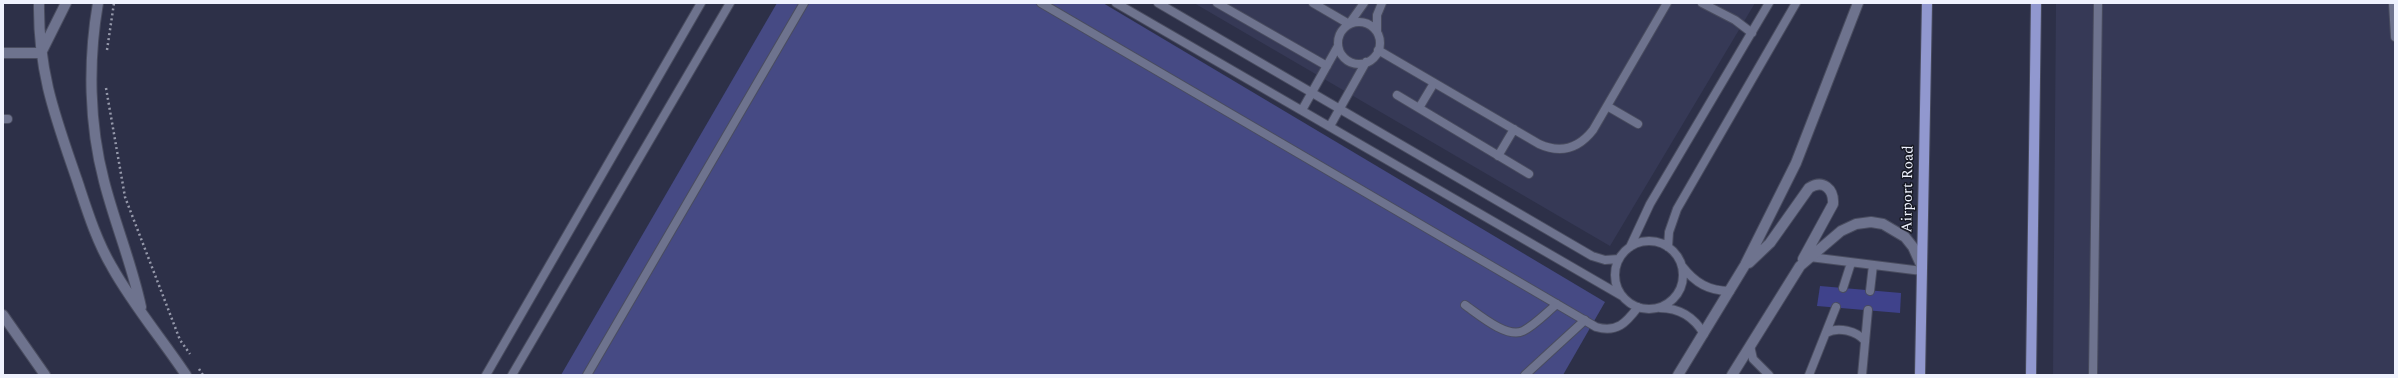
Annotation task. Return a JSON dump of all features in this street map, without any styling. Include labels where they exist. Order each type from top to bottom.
[{"type":"main road","name":"Airport Road","points":[[1920,375],[1927,3]]},
{"type":"main road","points":[[2031,375],[2036,3]]},
{"type":"street","points":[[39,3],[41,53],[53,114],[95,234],[113,269],[186,375]]},
{"type":"street","points":[[41,53],[66,3]]},
{"type":"street","points":[[98,3],[92,50],[91,78],[97,145],[104,180],[127,249],[143,313]]},
{"type":"street","points":[[1678,375],[1745,265],[1799,156],[1858,3]]},
{"type":"street","points":[[3,53],[41,53]]},
{"type":"street","points":[[1732,375],[1800,266],[1832,204],[1833,196],[1830,189],[1823,185],[1815,184],[1809,188],[1770,243],[1745,265]]},
{"type":"street","points":[[1800,266],[1841,231],[1856,224],[1871,222],[1883,224],[1905,237],[1913,247],[1922,269]]},
{"type":"street","points":[[3,315],[45,375]]},
{"type":"lane","points":[[486,375],[701,3]]},
{"type":"lane","points":[[512,375],[730,3]]},
{"type":"lane","points":[[587,375],[804,3]]},
{"type":"lane","points":[[1040,3],[1586,320],[1606,330],[1615,329],[1623,325],[1638,308]]},
{"type":"lane","points":[[1116,3],[1130,6],[1302,110],[1622,296],[1629,303],[1638,308],[1676,310],[1685,313],[1704,334]]},
{"type":"lane","points":[[1158,3],[1592,256],[1606,260],[1619,260]]},
{"type":"lane","points":[[1217,3],[1327,66]]},
{"type":"lane","points":[[1313,3],[1350,24],[1362,22],[1373,26],[1377,31]]},
{"type":"lane","points":[[1302,110],[1338,46],[1340,33],[1350,24],[1364,3]]},
{"type":"lane","points":[[1338,46],[1345,58],[1351,62],[1366,62],[1371,60],[1378,50],[1380,40],[1377,31],[1377,15],[1382,3]]},
{"type":"lane","points":[[1378,50],[1547,148],[1563,150],[1571,148],[1587,137],[1607,106],[1667,3]]},
{"type":"lane","points":[[1702,3],[1736,20],[1752,34]]},
{"type":"lane","points":[[1622,296],[1615,278],[1619,260],[1630,247],[1650,204],[1769,3]]},
{"type":"lane","points":[[1668,247],[1669,232],[1677,209],[1796,3]]},
{"type":"lane","points":[[2093,375],[2098,3]]},
{"type":"lane","points":[[2393,3],[2395,37]]},
{"type":"lane","points":[[1330,126],[1366,62]]},
{"type":"lane","points":[[1419,108],[1434,83]]},
{"type":"lane","points":[[1397,95],[1529,174]]},
{"type":"lane","points":[[1607,106],[1638,124]]},
{"type":"lane","points":[[1498,156],[1514,129]]},
{"type":"lane","points":[[1630,247],[1649,242],[1668,247],[1676,254],[1682,275],[1678,291],[1667,304],[1657,308]]},
{"type":"lane","points":[[1810,257],[1851,263],[1922,269]]},
{"type":"lane","points":[[1843,288],[1851,263]]},
{"type":"lane","points":[[1680,264],[1688,274],[1702,285],[1718,291],[1730,291]]},
{"type":"lane","points":[[1870,291],[1872,265]]},
{"type":"lane","points":[[1465,305],[1505,331],[1516,333],[1527,328],[1557,304]]},
{"type":"lane","points":[[1810,375],[1836,307]]},
{"type":"lane","points":[[1862,375],[1868,310]]},
{"type":"lane","points":[[1525,375],[1586,320]]},
{"type":"lane","points":[[1826,334],[1834,330],[1854,333],[1865,341]]},
{"type":"lane","points":[[1750,346],[1754,359],[1769,375]]},
{"type":"path","points":[[107,53],[114,3]]},
{"type":"path","points":[[105,82],[125,197],[180,340],[192,357]]},
{"type":"path","points":[[195,363],[203,375]]},
{"type":"shaded area","points":[[777,3],[1103,3],[1605,302],[1563,375],[561,375]]},
{"type":"shaded area","points":[[1194,3],[1755,3],[1610,246]]},
{"type":"shaded area","points":[[2056,3],[2395,3],[2395,375],[2053,375]]},
{"type":"building","points":[[1820,286],[1901,293],[1900,313],[1817,306]]}]
